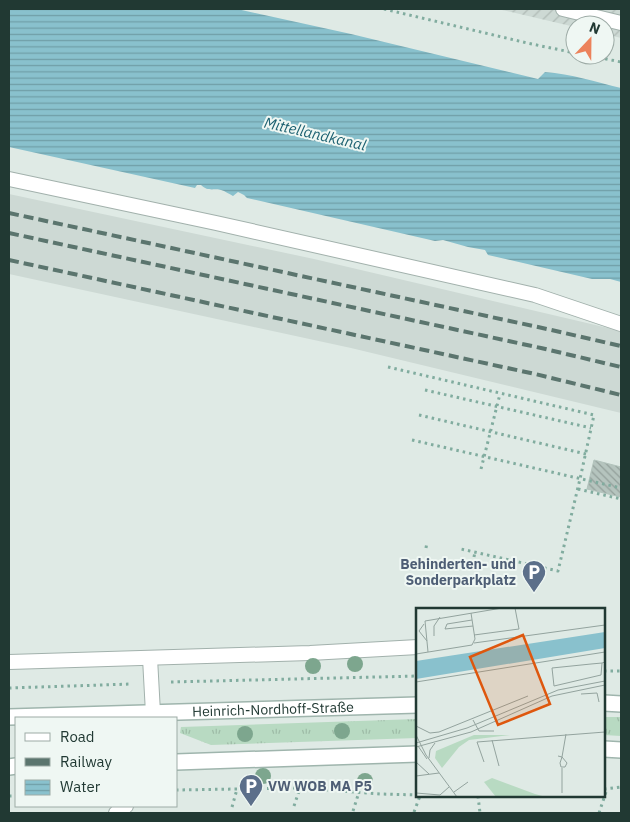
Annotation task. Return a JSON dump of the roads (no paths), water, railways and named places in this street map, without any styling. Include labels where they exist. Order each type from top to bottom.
[{"type":"main road","points":[[605,703],[621,704]]},
{"type":"main road","name":"Heinrich-Nordhoff-Straße","points":[[9,717],[151,715],[416,705]]},
{"type":"main road","points":[[605,750],[621,750]]},
{"type":"main road","points":[[178,762],[416,754]]},
{"type":"lane","points":[[563,9],[621,22]]},
{"type":"lane","points":[[9,178],[216,222],[534,295],[621,324]]},
{"type":"lane","points":[[9,662],[310,653],[416,647]]},
{"type":"lane","points":[[150,658],[151,715]]},
{"type":"water","name":"Mittellandkanal","points":[[9,9],[237,9],[538,79],[545,72],[555,73],[621,88],[621,282],[610,279],[592,279],[488,255],[485,250],[443,240],[435,241],[247,198],[238,192],[233,196],[222,190],[208,189],[201,185],[197,185],[195,188],[9,147]]},
{"type":"railway","points":[[9,213],[621,346]]},
{"type":"railway","points":[[9,233],[621,367]]},
{"type":"railway","points":[[9,260],[535,374],[621,395]]},
{"type":"place","name":"Behinderten- und Sonderparkplatz","points":[[534,593]]},
{"type":"place","name":"VW WOB MA P5","points":[[251,807]]}]
